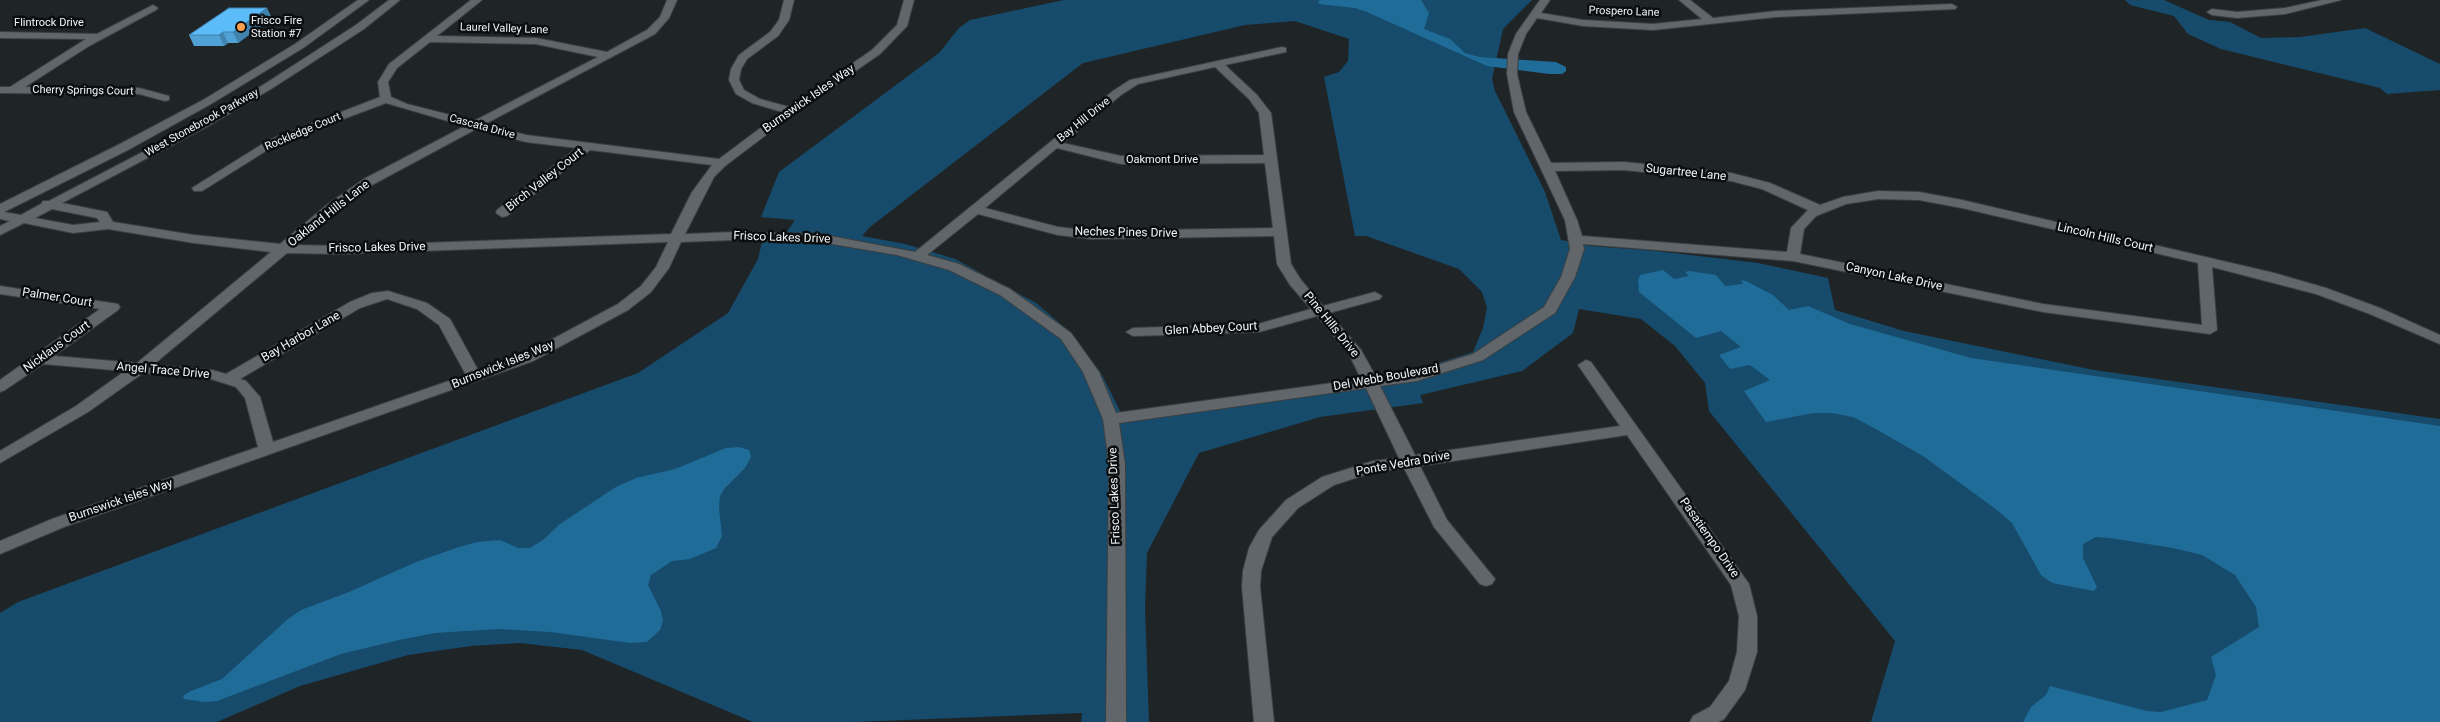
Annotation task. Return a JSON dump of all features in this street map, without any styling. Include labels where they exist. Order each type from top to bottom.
[{"type":"street","name":"West Stonebrook Parkway","points":[[0,209],[124,147],[215,98],[300,46],[364,0]]},
{"type":"street","name":"West Stonebrook Parkway","points":[[0,231],[206,123],[267,87],[360,27],[395,0]]},
{"type":"street","points":[[386,99],[383,82],[393,66],[477,0]]},
{"type":"street","name":"Oakland Hills Lane","points":[[0,458],[82,409],[139,369],[334,207],[368,182],[609,56],[651,32],[664,18],[672,0]]},
{"type":"street","points":[[789,0],[784,20],[774,34],[742,58],[736,69],[734,80],[740,92],[756,101],[791,111]]},
{"type":"street","name":"Burnswick Isles Way","points":[[0,548],[58,523],[528,358],[560,343],[623,307],[646,289],[662,268],[698,192],[709,175],[721,163],[791,111],[876,52],[902,26],[909,0]]},
{"type":"street","name":"Del Webb Boulevard","points":[[1111,419],[1417,376],[1478,357],[1550,310],[1568,278],[1577,250],[1576,239],[1571,220],[1520,112],[1512,74],[1513,54],[1521,34],[1545,0]]},
{"type":"street","points":[[1684,0],[1711,21]]},
{"type":"street","points":[[1826,0],[1838,10]]},
{"type":"street","name":"Prospero Lane","points":[[1534,15],[1583,23],[1653,27],[1838,10],[1952,7],[1944,0]]},
{"type":"street","points":[[2212,12],[2237,15],[2285,11],[2328,1]]},
{"type":"street","points":[[6,90],[97,37],[130,22],[153,8]]},
{"type":"street","name":"Flintrock Drive","points":[[0,35],[97,37]]},
{"type":"street","name":"Laurel Valley Lane","points":[[427,39],[536,41],[609,56]]},
{"type":"street","name":"Bay Hill Drive","points":[[918,256],[1117,92],[1134,82],[1282,50]]},
{"type":"street","name":"Pine Hills Drive","points":[[1217,63],[1253,97],[1264,113],[1284,264],[1295,282],[1356,353],[1440,523],[1486,579]]},
{"type":"street","name":"Cherry Springs Court","points":[[6,90],[138,91],[165,98]]},
{"type":"street","name":"Cascata Drive","points":[[386,99],[402,106],[526,138],[721,163]]},
{"type":"street","name":"Rockledge Court","points":[[198,188],[273,142],[326,120],[386,99]]},
{"type":"street","name":"Oakmont Drive","points":[[1054,144],[1121,160],[1271,159]]},
{"type":"street","name":"Birch Valley Court","points":[[502,213],[587,146]]},
{"type":"street","name":"Sugartree Lane","points":[[1547,168],[1624,166],[1730,177],[1766,186],[1820,210]]},
{"type":"street","name":"Lincoln Hills Court","points":[[1793,257],[1798,228],[1811,213],[1843,201],[1878,195],[1919,196],[1962,204],[2321,290],[2376,311],[2440,340]]},
{"type":"street","name":"Frisco Lakes Drive","points":[[0,196],[102,214],[108,225]]},
{"type":"street","name":"Neches Pines Drive","points":[[975,209],[1058,231],[1092,235],[1280,232]]},
{"type":"street","name":"Frisco Lakes Drive","points":[[0,215],[73,229],[108,225],[194,240],[285,248],[340,250],[734,236],[820,238],[918,256],[954,267],[1029,307],[1066,336],[1091,372],[1111,419],[1116,464],[1116,722]]},
{"type":"street","name":"Canyon Lake Drive","points":[[1576,239],[1793,257],[2053,310],[2210,330],[2205,262]]},
{"type":"street","name":"Palmer Court","points":[[0,290],[113,307]]},
{"type":"street","name":"Bay Harbor Lane","points":[[227,380],[355,305],[377,296],[388,295],[422,306],[445,322],[475,378]]},
{"type":"street","name":"Glen Abbey Court","points":[[1133,332],[1259,328],[1375,296]]},
{"type":"street","name":"Nicklaus Court","points":[[0,387],[113,307]]},
{"type":"street","name":"Angel Trace Drive","points":[[42,359],[212,375],[241,384],[252,397],[267,450]]},
{"type":"street","name":"Pasatiempo Drive","points":[[1586,365],[1740,584],[1748,616],[1747,652],[1738,684],[1717,713],[1700,722]]},
{"type":"street","name":"Ponte Vedra Drive","points":[[1264,722],[1251,587],[1256,556],[1266,534],[1285,509],[1320,485],[1363,469],[1632,429]]},
{"type":"shaded area","points":[[1064,0],[1532,0],[1503,29],[1492,79],[1495,91],[1545,192],[1561,240],[1591,246],[1656,251],[1758,263],[1828,278],[1835,310],[1904,331],[2094,370],[2440,419],[2440,722],[1871,722],[1895,641],[1709,411],[1705,383],[1675,346],[1641,319],[1579,309],[1573,333],[1522,371],[1420,395],[1423,403],[1320,417],[1199,453],[1147,553],[1145,608],[1149,722],[1081,722],[1082,713],[854,722],[753,722],[582,650],[520,643],[471,646],[408,655],[300,686],[217,722],[0,722],[0,613],[18,602],[638,373],[728,313],[758,259],[762,242],[780,242],[795,220],[761,217],[779,172],[939,53],[959,28],[970,20]],"holes":[[[1295,21],[1349,39],[1348,61],[1339,72],[1324,77],[1355,236],[1366,236],[1459,269],[1482,292],[1487,308],[1483,328],[1473,352],[1407,373],[1121,413],[1101,373],[1070,332],[1036,303],[955,259],[905,244],[862,236],[870,227],[1083,63],[1245,25]]]},
{"type":"shaded area","points":[[1421,0],[1429,13],[1424,29],[1450,39],[1465,53],[1479,57],[1556,62],[1566,67],[1566,71],[1562,74],[1549,74],[1487,66],[1367,12],[1355,8],[1319,4],[1318,1]]},
{"type":"shaded area","points":[[2125,0],[2164,0],[2209,20],[2230,22],[2261,38],[2300,37],[2365,28],[2440,64],[2440,90],[2387,94],[2380,88],[2221,49],[2188,34],[2174,16],[2130,5]]},
{"type":"shaded area","points":[[1663,270],[1674,279],[1689,276],[1685,272],[1689,271],[1716,275],[1725,286],[1743,284],[1741,280],[1746,281],[1773,295],[1789,310],[1808,306],[1850,324],[1971,358],[2440,426],[2440,722],[2023,722],[2031,707],[2046,695],[2050,686],[2147,711],[2161,712],[2207,700],[2216,675],[2211,657],[2259,627],[2256,607],[2235,575],[2202,555],[2173,548],[2110,538],[2096,537],[2083,544],[2083,558],[2097,587],[2094,591],[2052,583],[2041,575],[2012,523],[1923,456],[1874,428],[1853,417],[1832,413],[1813,413],[1766,422],[1744,391],[1770,380],[1750,365],[1730,369],[1719,355],[1741,347],[1721,331],[1696,338],[1639,292],[1638,280],[1640,275]]},
{"type":"shaded area","points":[[739,447],[749,450],[751,457],[745,468],[725,488],[720,496],[719,508],[722,536],[716,548],[690,559],[672,561],[651,575],[648,585],[661,611],[663,621],[660,630],[647,642],[630,643],[550,632],[498,629],[435,633],[341,654],[217,701],[204,702],[184,699],[183,696],[191,691],[222,679],[288,619],[301,610],[349,592],[416,562],[477,542],[500,540],[518,548],[530,548],[543,540],[560,524],[616,487],[636,478],[675,469],[726,448]]},
{"type":"building","points":[[229,8],[267,8],[233,32],[223,32],[219,35],[189,35]]},
{"type":"place","name":"Frisco Fire Station #7","points":[[241,27]]}]
